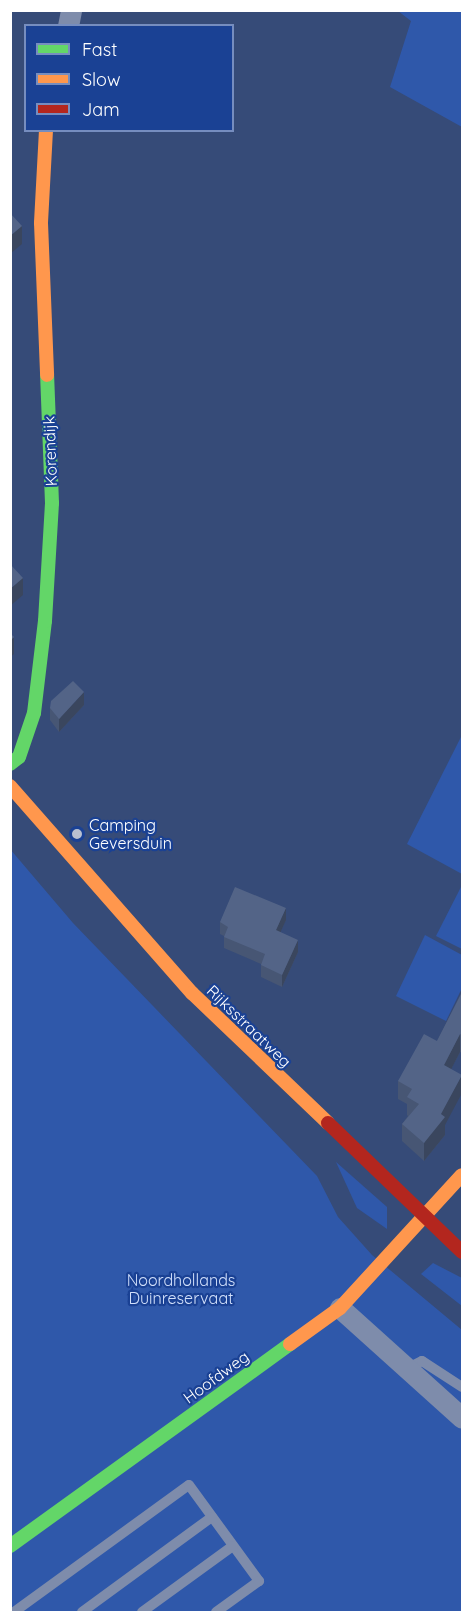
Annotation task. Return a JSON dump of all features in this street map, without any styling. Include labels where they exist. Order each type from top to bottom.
[{"type":"street","name":"Korendijk","points":[[10,764],[19,757],[34,713],[45,621],[51,503],[41,223],[46,132]]},
{"type":"street","name":"Rijksstraatweg","points":[[10,786],[192,993],[462,1252]]},
{"type":"street","name":"Hoofdweg","points":[[10,1546],[340,1308],[427,1220],[462,1175]]},
{"type":"street","points":[[340,1308],[462,1418]]},
{"type":"lane","points":[[415,1378],[414,1365],[422,1361],[462,1387]]},
{"type":"lane","points":[[14,1612],[189,1485],[259,1581],[216,1612]]},
{"type":"lane","points":[[82,1612],[212,1517]]},
{"type":"lane","points":[[142,1612],[233,1546]]},
{"type":"green space","points":[[398,11],[462,11],[462,127],[390,87],[411,21]]},
{"type":"green space","points":[[462,735],[462,874],[407,844]]},
{"type":"green space","name":"Noordhollands Duinreservaat","points":[[10,849],[73,923],[317,1176],[338,1217],[372,1255],[462,1330],[462,1612],[11,1612]]},
{"type":"green space","points":[[462,885],[462,949],[436,936]]},
{"type":"green space","points":[[425,935],[462,955],[462,988],[446,1021],[396,996]]},
{"type":"green space","points":[[336,1162],[387,1207],[387,1229],[357,1208]]},
{"type":"green space","points":[[433,1263],[462,1278],[462,1306],[421,1274]]},
{"type":"building","points":[[10,213],[22,226],[10,236]]},
{"type":"building","points":[[10,564],[23,578],[10,589]]},
{"type":"building","points":[[73,681],[84,692],[59,719],[50,708],[51,701]]},
{"type":"building","points":[[235,887],[286,908],[276,930],[298,940],[282,975],[261,965],[265,954],[224,937],[228,927],[220,922]]},
{"type":"building","points":[[462,992],[462,1035],[460,1034],[444,1065],[462,1075],[441,1114],[445,1117],[424,1143],[402,1124],[419,1104],[407,1097],[412,1089],[398,1081],[424,1034],[437,1041]]},
{"type":"traffic: fast","points":[[10,764],[19,757],[34,713],[45,621],[52,503],[47,375]]},
{"type":"traffic: fast","points":[[10,1546],[290,1344]]},
{"type":"traffic: slow","points":[[46,132],[41,223],[47,375]]},
{"type":"traffic: slow","points":[[10,786],[192,993],[328,1123]]},
{"type":"traffic: slow","points":[[290,1344],[340,1308],[462,1175]]},
{"type":"traffic: jam","points":[[328,1123],[462,1252]]},
{"type":"place","name":"Camping Geversduin","points":[[77,834]]}]
